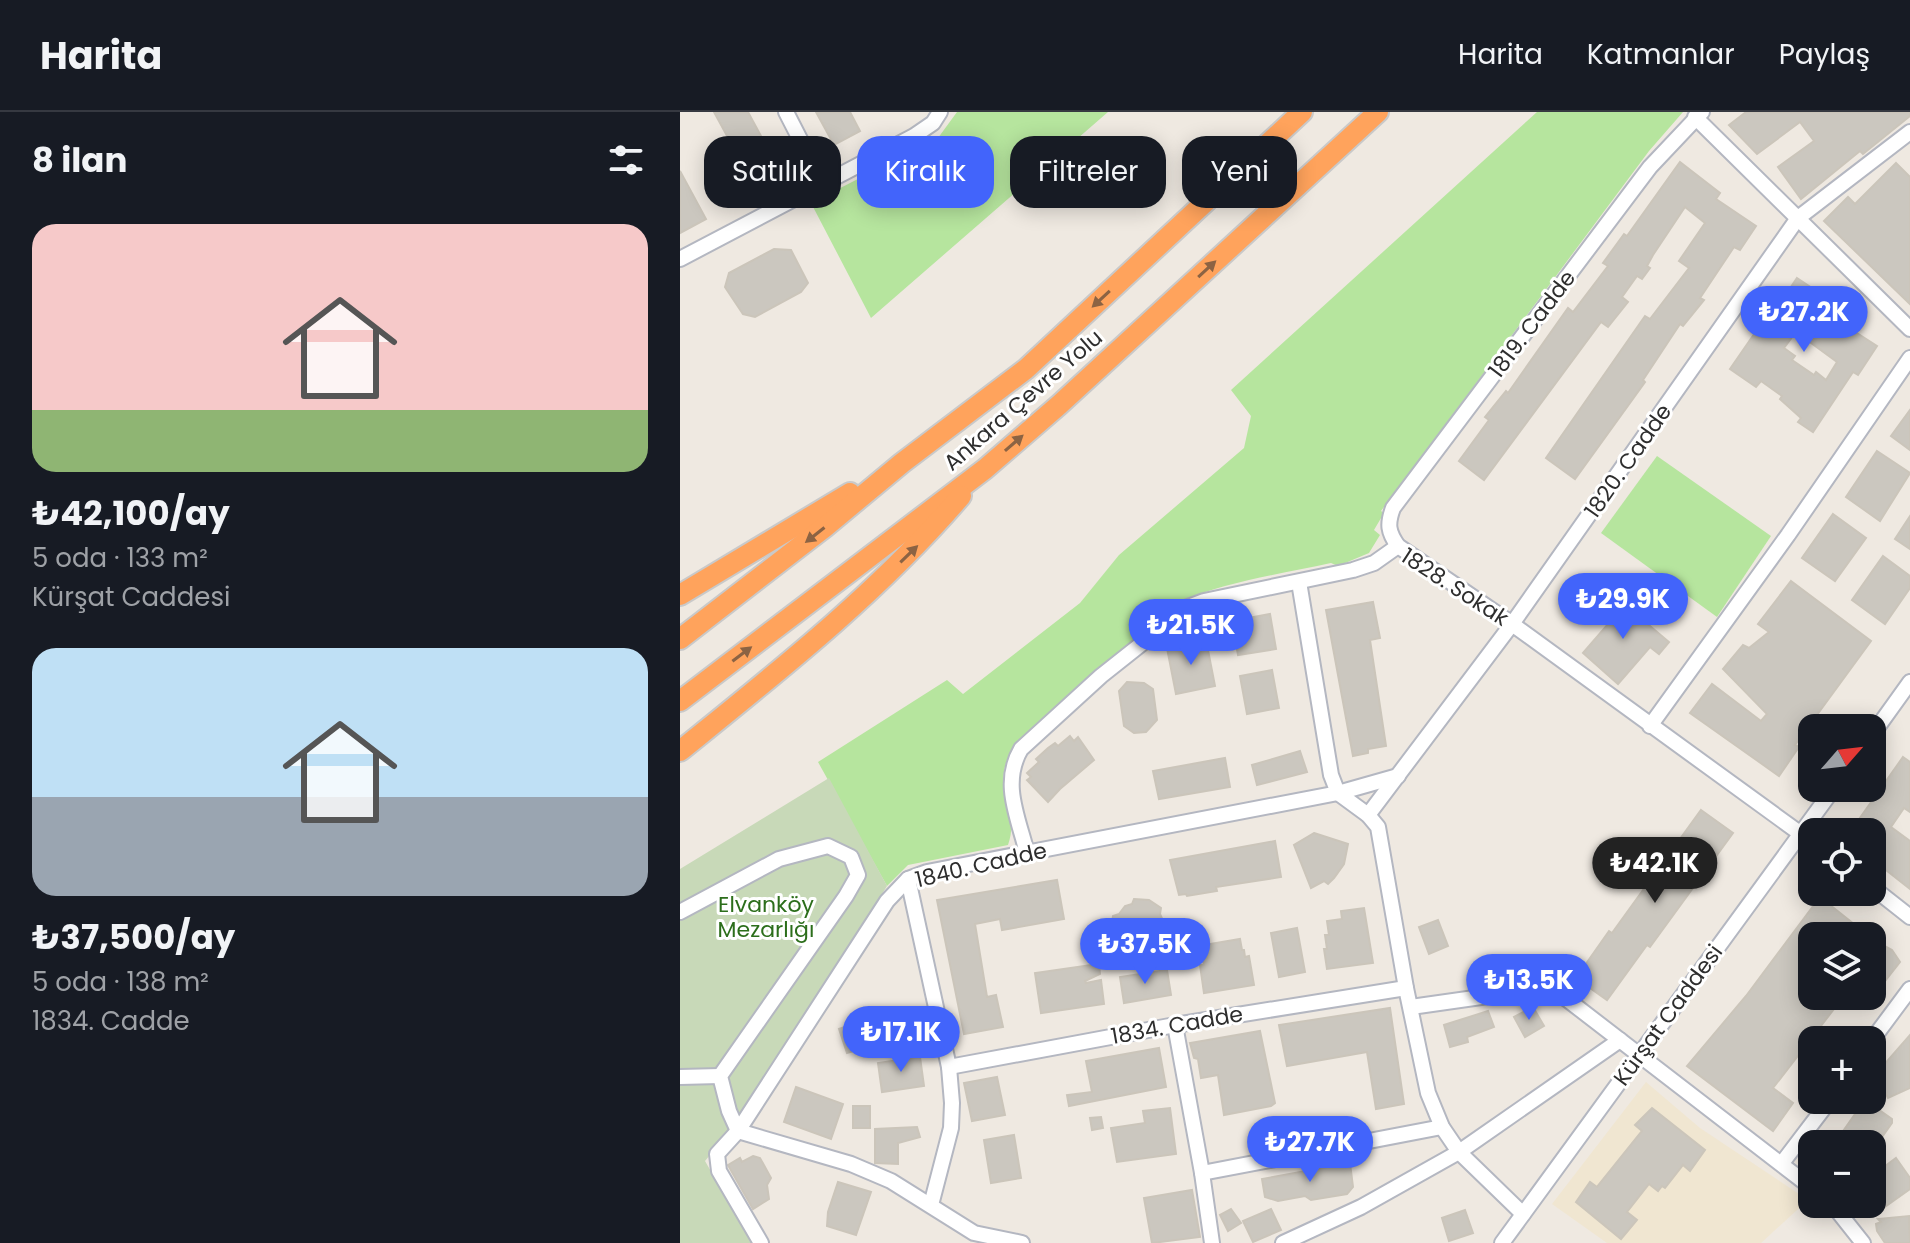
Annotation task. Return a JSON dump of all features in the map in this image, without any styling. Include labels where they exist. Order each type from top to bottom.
[{"type":"highway","name":"Ankara Çevre Yolu","points":[[680,639],[1026,369],[1302,112]]},
{"type":"highway","name":"Ankara Çevre Yolu","points":[[680,701],[985,469],[1378,112]]},
{"type":"highway","points":[[680,595],[902,463]]},
{"type":"highway","points":[[680,751],[847,613],[922,541],[985,469]]},
{"type":"street","points":[[786,112],[798,136]]},
{"type":"street","points":[[841,175],[914,136],[933,123],[940,112]]},
{"type":"street","points":[[1698,114],[1910,329]]},
{"type":"street","name":"1819. Cadde","points":[[1398,546],[1389,533],[1388,520],[1393,508],[1650,167],[1698,114]]},
{"type":"street","name":"1820. Cadde","points":[[1368,815],[1512,624],[1798,218],[1907,138]]},
{"type":"street","points":[[680,259],[777,208]]},
{"type":"street","points":[[1650,726],[1788,535],[1910,358]]},
{"type":"street","name":"1828. Sokak","points":[[1027,853],[1010,777],[1013,763],[1021,749],[1101,676],[1188,607],[1374,563],[1398,546],[1512,624],[1798,832]]},
{"type":"street","points":[[1299,582],[1327,759],[1338,793],[1368,815],[1378,827],[1428,1093],[1442,1127],[1459,1152],[1523,1214]]},
{"type":"street","points":[[1886,715],[1910,682]]},
{"type":"street","name":"1840. Cadde","points":[[761,1243],[719,1171],[717,1154],[738,1131],[887,901],[908,879],[927,872],[1338,793],[1398,776]]},
{"type":"street","points":[[680,912],[779,859],[828,846],[851,857],[858,875],[846,896],[720,1076],[729,1111],[738,1131],[851,1164],[891,1181],[931,1205],[975,1238],[1022,1243]]},
{"type":"street","name":"Kürşat Caddesi","points":[[1502,1243],[1638,1055],[1798,850]]},
{"type":"street","points":[[908,879],[949,1067],[952,1103],[951,1128],[931,1205]]},
{"type":"street","points":[[1886,898],[1910,917]]},
{"type":"street","points":[[1411,1007],[1551,987],[1798,1176]]},
{"type":"street","name":"1834. Cadde","points":[[949,1067],[1175,1025],[1406,988]]},
{"type":"street","points":[[1882,1026],[1910,989]]},
{"type":"street","points":[[1175,1025],[1212,1243]]},
{"type":"street","points":[[1283,1243],[1361,1207],[1459,1152],[1620,1040]]},
{"type":"street","points":[[680,1077],[720,1076]]},
{"type":"street","points":[[1782,1163],[1819,1114]]},
{"type":"street","points":[[1202,1173],[1442,1127]]},
{"type":"street","points":[[1843,1218],[1863,1243]]},
{"type":"shaded area","points":[[1646,1082],[1700,1128],[1798,1193],[1798,1209],[1761,1243],[1607,1243],[1552,1204]]},
{"type":"green space","points":[[957,112],[1108,112],[1080,136],[1010,136],[1010,197],[871,318],[814,208],[841,208],[841,188],[857,179],[857,208],[994,208],[994,136],[939,136]]},
{"type":"green space","points":[[1537,112],[1683,112],[1649,151],[1381,511],[1384,513],[1374,530],[1380,535],[1369,553],[1338,566],[1331,563],[1253,579],[1178,602],[1017,743],[1004,771],[1011,818],[1008,845],[908,865],[887,886],[818,762],[947,680],[963,694],[1080,603],[1119,555],[1244,448],[1251,416],[1231,390]]},
{"type":"green space","points":[[1657,456],[1771,536],[1717,617],[1601,533]]},
{"type":"green space","name":"Elvanköy Mezarlığı","points":[[829,778],[887,886],[745,1112],[705,1161],[752,1243],[680,1243],[680,869]]},
{"type":"building","points":[[714,112],[748,112],[761,136],[727,136]]},
{"type":"building","points":[[816,112],[850,112],[860,131],[841,141],[841,136],[829,136]]},
{"type":"building","points":[[1746,112],[1910,112],[1910,116],[1863,154],[1860,151],[1801,199],[1778,167],[1814,141],[1800,122],[1757,154],[1729,125]]},
{"type":"building","points":[[1680,162],[1720,193],[1716,199],[1756,226],[1740,250],[1734,247],[1700,298],[1704,300],[1683,326],[1680,324],[1643,380],[1645,382],[1575,479],[1546,458],[1645,316],[1650,319],[1689,268],[1679,261],[1705,223],[1685,207],[1653,255],[1647,266],[1650,268],[1642,279],[1637,276],[1622,297],[1628,302],[1608,327],[1601,322],[1484,480],[1459,461],[1489,420],[1485,417],[1506,391],[1508,393],[1568,308],[1573,312],[1608,266],[1603,263],[1624,234],[1627,236]]},
{"type":"building","points":[[1896,163],[1910,177],[1910,304],[1824,221],[1848,197],[1855,204]]},
{"type":"building","points":[[680,171],[706,219],[680,233]]},
{"type":"building","points":[[774,249],[791,250],[808,283],[801,292],[755,317],[743,314],[725,287],[729,273]]},
{"type":"building","points":[[1797,278],[1836,304],[1829,315],[1877,346],[1858,375],[1853,372],[1813,432],[1798,422],[1801,418],[1780,399],[1782,396],[1761,381],[1756,387],[1730,369],[1759,327],[1762,330]],"holes":[[[1796,332],[1837,362],[1826,380],[1792,360],[1795,356],[1784,348]]]},
{"type":"building","points":[[1910,410],[1910,450],[1891,436]]},
{"type":"building","points":[[1877,451],[1910,473],[1880,521],[1846,497]]},
{"type":"building","points":[[1833,514],[1866,538],[1835,581],[1802,558]]},
{"type":"building","points":[[1910,516],[1910,549],[1895,539]]},
{"type":"building","points":[[1883,556],[1910,576],[1910,588],[1885,624],[1852,600]]},
{"type":"building","points":[[1791,581],[1871,641],[1818,714],[1798,714],[1798,741],[1795,745],[1798,748],[1779,776],[1690,713],[1712,684],[1761,721],[1767,714],[1723,669],[1743,645],[1749,648],[1769,632],[1758,624]]},
{"type":"building","points":[[1611,593],[1669,642],[1659,654],[1650,647],[1618,684],[1583,653],[1616,615],[1602,604]]},
{"type":"building","points":[[1373,602],[1380,638],[1370,640],[1386,746],[1353,756],[1326,610]]},
{"type":"building","points":[[1270,614],[1276,649],[1238,655],[1232,621]]},
{"type":"building","points":[[1206,640],[1215,686],[1176,694],[1167,648]]},
{"type":"building","points":[[1272,670],[1279,708],[1247,714],[1240,676]]},
{"type":"building","points":[[1127,682],[1144,683],[1153,689],[1157,720],[1146,732],[1134,733],[1124,726],[1119,691]]},
{"type":"building","points":[[1070,736],[1074,741],[1078,737],[1094,760],[1048,802],[1027,780],[1031,777],[1027,773],[1048,748],[1055,743],[1058,746]]},
{"type":"building","points":[[1300,751],[1307,772],[1257,785],[1252,765]]},
{"type":"building","points":[[1903,757],[1910,762],[1910,812],[1904,808],[1891,827],[1910,841],[1910,889],[1886,870],[1886,818],[1860,818],[1871,802],[1886,802],[1886,781]]},
{"type":"building","points":[[1225,758],[1230,787],[1159,799],[1153,771]]},
{"type":"building","points":[[1701,810],[1733,833],[1650,947],[1647,945],[1607,1000],[1576,978]]},
{"type":"building","points":[[1314,833],[1348,844],[1344,864],[1334,878],[1328,884],[1324,881],[1311,888],[1294,845]]},
{"type":"building","points":[[1275,841],[1281,877],[1216,887],[1217,891],[1179,895],[1170,860]]},
{"type":"building","points":[[1057,880],[1064,919],[1002,930],[1000,919],[975,924],[987,997],[996,995],[1003,1027],[964,1034],[937,900]]},
{"type":"building","points":[[1134,899],[1149,900],[1161,908],[1162,933],[1166,937],[1155,950],[1142,956],[1124,945],[1117,946],[1111,928],[1113,916],[1132,904]]},
{"type":"building","points":[[1813,906],[1831,906],[1851,922],[1801,922]]},
{"type":"building","points":[[1364,908],[1373,963],[1327,969],[1324,949],[1327,949],[1325,935],[1329,935],[1327,921],[1342,919],[1341,911]]},
{"type":"building","points":[[1438,920],[1448,946],[1429,954],[1419,927]]},
{"type":"building","points":[[1798,926],[1798,1010],[1833,1010],[1821,1026],[1798,1026],[1798,1056],[1773,1088],[1793,1103],[1773,1131],[1687,1066],[1746,996]]},
{"type":"building","points":[[1297,928],[1305,972],[1279,977],[1271,933]]},
{"type":"building","points":[[1240,939],[1245,957],[1249,956],[1254,985],[1204,993],[1200,965],[1204,965],[1203,959],[1207,958],[1204,945]]},
{"type":"building","points":[[1886,947],[1900,962],[1886,980]]},
{"type":"building","points":[[1099,964],[1100,974],[1085,981],[1101,980],[1104,1004],[1041,1013],[1035,973]]},
{"type":"building","points":[[1167,970],[1171,995],[1124,1003],[1120,977]]},
{"type":"building","points":[[1533,1007],[1544,1026],[1525,1037],[1514,1017]]},
{"type":"building","points":[[1390,1008],[1404,1104],[1376,1109],[1367,1052],[1287,1066],[1279,1025]]},
{"type":"building","points":[[1488,1011],[1494,1027],[1467,1037],[1468,1042],[1450,1047],[1444,1025]]},
{"type":"building","points":[[869,1019],[877,1044],[847,1053],[839,1029]]},
{"type":"building","points":[[1260,1031],[1275,1103],[1224,1115],[1218,1075],[1201,1078],[1198,1059],[1194,1058],[1190,1043]]},
{"type":"building","points":[[1910,1035],[1910,1088],[1888,1098],[1886,1063]]},
{"type":"building","points":[[1159,1048],[1166,1087],[1069,1106],[1067,1095],[1092,1092],[1086,1061]]},
{"type":"building","points":[[920,1057],[924,1086],[882,1092],[878,1063]]},
{"type":"building","points":[[997,1077],[1005,1115],[972,1121],[964,1083]]},
{"type":"building","points":[[796,1087],[843,1104],[831,1139],[784,1122]]},
{"type":"building","points":[[853,1106],[870,1106],[870,1128],[853,1128]]},
{"type":"building","points":[[1170,1108],[1176,1154],[1117,1162],[1111,1128],[1145,1123],[1143,1111]]},
{"type":"building","points":[[1652,1108],[1705,1150],[1690,1171],[1683,1165],[1665,1188],[1662,1186],[1658,1191],[1649,1184],[1627,1212],[1637,1220],[1621,1239],[1576,1202],[1590,1182],[1597,1187],[1642,1131],[1635,1125]]},
{"type":"building","points":[[1855,1114],[1885,1114],[1892,1119],[1886,1131],[1844,1130]]},
{"type":"building","points":[[1101,1117],[1103,1128],[1092,1130],[1090,1118]]},
{"type":"building","points":[[917,1127],[920,1137],[898,1143],[898,1164],[875,1163],[875,1129]]},
{"type":"building","points":[[1014,1135],[1021,1178],[991,1183],[984,1140]]},
{"type":"building","points":[[753,1156],[760,1158],[771,1178],[767,1185],[769,1199],[753,1209],[728,1165],[740,1158],[742,1162]]},
{"type":"building","points":[[1896,1158],[1910,1178],[1910,1189],[1886,1206],[1886,1166]]},
{"type":"building","points":[[1350,1163],[1353,1187],[1347,1194],[1311,1200],[1305,1196],[1278,1201],[1265,1197],[1262,1179]]},
{"type":"building","points":[[838,1182],[871,1192],[856,1235],[827,1226],[828,1212]]},
{"type":"building","points":[[1192,1190],[1200,1237],[1152,1243],[1144,1198]]},
{"type":"building","points":[[1231,1209],[1241,1223],[1228,1231],[1220,1215]]},
{"type":"building","points":[[1271,1209],[1281,1230],[1253,1242],[1243,1221]]},
{"type":"building","points":[[1465,1210],[1473,1233],[1449,1241],[1442,1218]]},
{"type":"building","points":[[1909,1216],[1910,1243],[1885,1243],[1877,1231],[1876,1224],[1881,1222],[1878,1219]]}]
